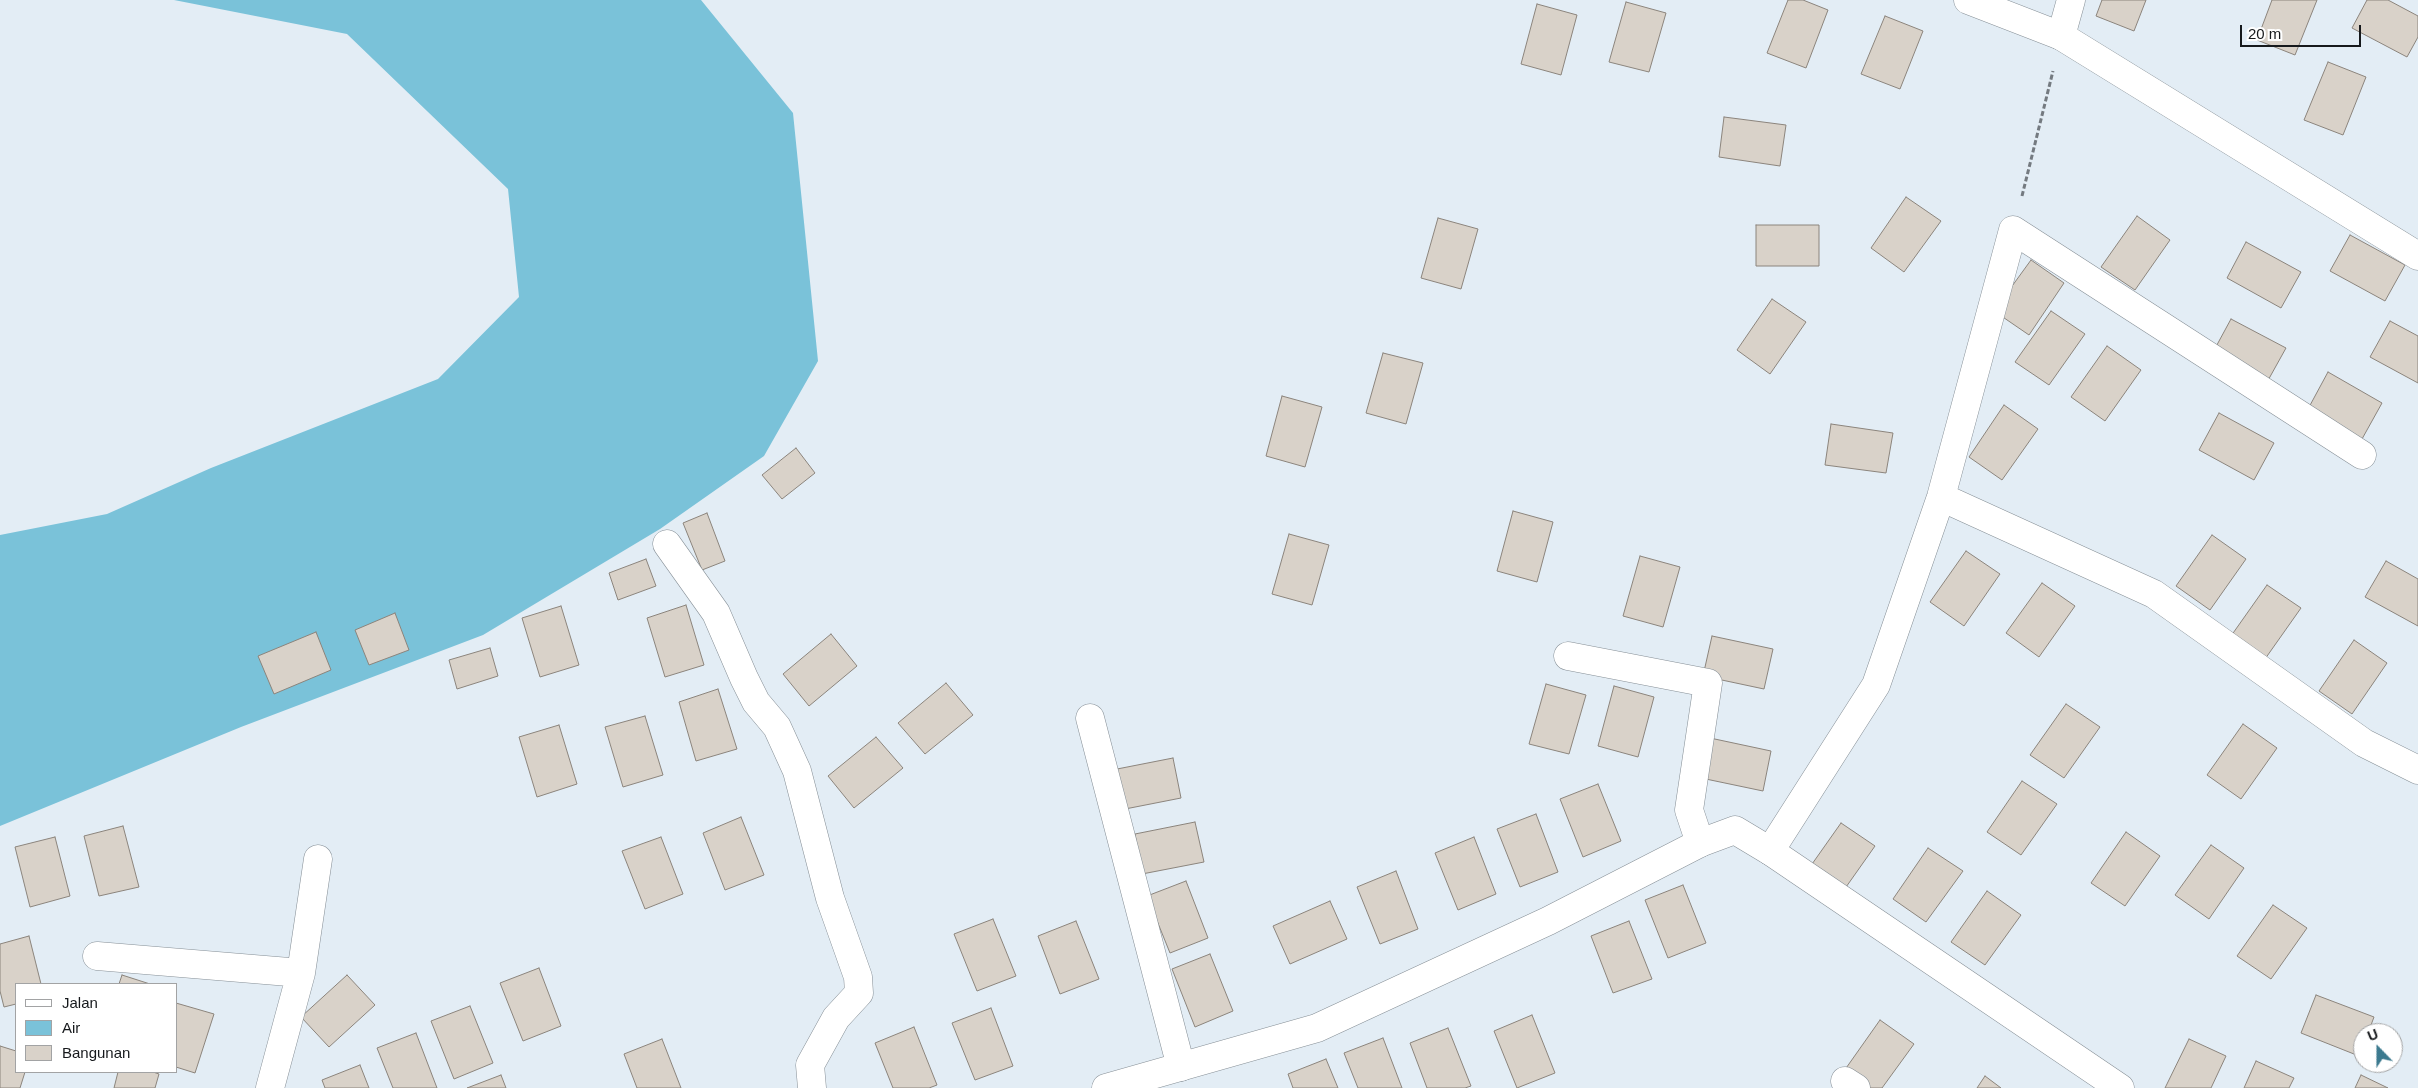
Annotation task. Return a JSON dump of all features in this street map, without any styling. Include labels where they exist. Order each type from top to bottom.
[{"type":"street","points":[[1968,0],[2061,36],[2418,256]]},
{"type":"street","points":[[2061,36],[2071,0]]},
{"type":"street","points":[[1770,851],[1876,685],[1941,497],[2013,230],[2362,455]]},
{"type":"street","points":[[1941,497],[2154,594],[2364,743],[2418,770]]},
{"type":"street","points":[[667,544],[716,613],[756,702],[777,727],[797,770],[830,898],[858,977],[858,993],[836,1018],[810,1065],[812,1088]]},
{"type":"street","points":[[1568,656],[1708,684],[1689,810],[1700,843]]},
{"type":"street","points":[[1090,718],[1181,1067]]},
{"type":"street","points":[[1106,1088],[1317,1028],[1548,920],[1700,843],[1736,830],[1770,851],[2104,1084]]},
{"type":"street","points":[[270,1088],[301,973],[318,859]]},
{"type":"street","points":[[97,956],[301,973]]},
{"type":"path","points":[[2013,230],[2061,36]]},
{"type":"water","points":[[174,0],[701,0],[793,113],[818,361],[764,456],[660,529],[483,635],[241,727],[0,826],[0,535],[107,514],[211,468],[438,379],[519,297],[508,189],[347,34]]},
{"type":"building","points":[[1788,0],[1803,0],[1828,10],[1806,68],[1767,53]]},
{"type":"building","points":[[2102,0],[2146,0],[2134,31],[2096,16]]},
{"type":"building","points":[[2272,0],[2317,0],[2295,55],[2257,40]]},
{"type":"building","points":[[2367,0],[2388,0],[2418,16],[2418,37],[2407,57],[2352,28]]},
{"type":"building","points":[[1626,2],[1666,13],[1649,72],[1609,62]]},
{"type":"building","points":[[1537,4],[1577,15],[1561,75],[1521,64]]},
{"type":"building","points":[[1885,16],[1923,31],[1900,89],[1861,74]]},
{"type":"building","points":[[2328,62],[2366,77],[2343,135],[2304,120]]},
{"type":"building","points":[[1724,117],[1786,125],[1780,166],[1719,157]]},
{"type":"building","points":[[1906,197],[1941,221],[1904,272],[1871,248]]},
{"type":"building","points":[[2137,216],[2170,240],[2135,290],[2101,267]]},
{"type":"building","points":[[1438,218],[1478,229],[1461,289],[1421,278]]},
{"type":"building","points":[[1756,225],[1819,225],[1819,266],[1756,266]]},
{"type":"building","points":[[2350,235],[2405,265],[2385,301],[2330,271]]},
{"type":"building","points":[[2246,242],[2301,272],[2281,308],[2227,278]]},
{"type":"building","points":[[2031,260],[2064,283],[2029,335],[1994,311]]},
{"type":"building","points":[[1772,299],[1806,322],[1770,374],[1737,350]]},
{"type":"building","points":[[2051,311],[2085,334],[2049,385],[2015,362]]},
{"type":"building","points":[[2231,319],[2286,348],[2266,384],[2212,354]]},
{"type":"building","points":[[2390,321],[2418,336],[2418,383],[2370,357]]},
{"type":"building","points":[[2107,346],[2141,370],[2105,421],[2071,397]]},
{"type":"building","points":[[1383,353],[1423,363],[1406,424],[1366,413]]},
{"type":"building","points":[[2328,372],[2382,403],[2362,439],[2308,409]]},
{"type":"building","points":[[1282,396],[1322,407],[1305,467],[1266,456]]},
{"type":"building","points":[[2004,405],[2038,429],[2002,480],[1969,457]]},
{"type":"building","points":[[2219,413],[2274,443],[2254,480],[2199,450]]},
{"type":"building","points":[[1831,424],[1893,433],[1886,473],[1825,465]]},
{"type":"building","points":[[796,448],[815,473],[782,499],[762,475]]},
{"type":"building","points":[[1513,511],[1553,522],[1537,582],[1497,571]]},
{"type":"building","points":[[707,513],[725,561],[702,570],[683,523]]},
{"type":"building","points":[[1289,534],[1329,545],[1312,605],[1272,594]]},
{"type":"building","points":[[2212,535],[2246,559],[2210,610],[2176,586]]},
{"type":"building","points":[[1966,551],[2000,574],[1964,626],[1930,602]]},
{"type":"building","points":[[1640,556],[1680,567],[1663,627],[1623,616]]},
{"type":"building","points":[[646,559],[656,586],[618,600],[609,573]]},
{"type":"building","points":[[2386,561],[2418,579],[2418,626],[2365,597]]},
{"type":"building","points":[[2042,583],[2075,606],[2039,657],[2006,633]]},
{"type":"building","points":[[2267,585],[2301,608],[2265,659],[2231,636]]},
{"type":"building","points":[[686,605],[704,665],[665,677],[647,618]]},
{"type":"building","points":[[561,606],[579,665],[540,677],[522,618]]},
{"type":"building","points":[[395,613],[409,650],[369,665],[355,630]]},
{"type":"building","points":[[316,632],[331,670],[274,694],[258,656]]},
{"type":"building","points":[[831,634],[857,666],[809,706],[783,674]]},
{"type":"building","points":[[1712,636],[1773,649],[1764,689],[1703,676]]},
{"type":"building","points":[[2354,640],[2387,663],[2352,714],[2319,691]]},
{"type":"building","points":[[490,648],[498,676],[457,689],[449,660]]},
{"type":"building","points":[[946,683],[973,715],[925,754],[898,723]]},
{"type":"building","points":[[1546,684],[1586,695],[1569,754],[1529,744]]},
{"type":"building","points":[[1614,686],[1654,697],[1638,757],[1598,746]]},
{"type":"building","points":[[718,689],[737,749],[696,761],[679,702]]},
{"type":"building","points":[[2066,704],[2100,727],[2064,778],[2030,755]]},
{"type":"building","points":[[645,716],[663,775],[623,787],[605,727]]},
{"type":"building","points":[[2243,724],[2277,748],[2241,799],[2207,775]]},
{"type":"building","points":[[559,725],[577,784],[537,797],[519,737]]},
{"type":"building","points":[[876,737],[903,768],[854,808],[828,776]]},
{"type":"building","points":[[1710,738],[1771,751],[1763,791],[1701,778]]},
{"type":"building","points":[[1173,758],[1181,798],[1120,810],[1112,770]]},
{"type":"building","points":[[2022,781],[2057,804],[2021,855],[1987,832]]},
{"type":"building","points":[[1598,784],[1621,841],[1583,857],[1560,799]]},
{"type":"building","points":[[1536,814],[1558,872],[1520,887],[1497,829]]},
{"type":"building","points":[[741,817],[764,875],[725,890],[703,833]]},
{"type":"building","points":[[1195,822],[1204,862],[1142,874],[1135,834]]},
{"type":"building","points":[[1841,823],[1875,846],[1839,897],[1805,874]]},
{"type":"building","points":[[123,826],[139,887],[99,896],[84,836]]},
{"type":"building","points":[[2126,832],[2160,856],[2125,906],[2091,883]]},
{"type":"building","points":[[55,837],[70,896],[30,907],[15,847]]},
{"type":"building","points":[[661,837],[683,894],[645,909],[622,851]]},
{"type":"building","points":[[1474,837],[1496,894],[1458,910],[1435,853]]},
{"type":"building","points":[[2211,845],[2244,868],[2209,919],[2175,895]]},
{"type":"building","points":[[1928,848],[1963,871],[1926,922],[1893,899]]},
{"type":"building","points":[[1396,871],[1418,929],[1380,944],[1357,887]]},
{"type":"building","points":[[1186,881],[1208,938],[1170,953],[1147,896]]},
{"type":"building","points":[[1683,885],[1706,943],[1668,958],[1645,900]]},
{"type":"building","points":[[1987,891],[2021,915],[1985,965],[1951,942]]},
{"type":"building","points":[[1330,901],[1347,939],[1290,964],[1273,926]]},
{"type":"building","points":[[2273,905],[2307,928],[2271,979],[2237,956]]},
{"type":"building","points":[[993,919],[1016,976],[977,991],[954,934]]},
{"type":"building","points":[[1076,921],[1099,979],[1060,994],[1038,936]]},
{"type":"building","points":[[1629,921],[1652,979],[1613,993],[1591,936]]},
{"type":"building","points":[[29,936],[41,983],[15,983],[15,1004],[4,1007],[0,991],[0,944]]},
{"type":"building","points":[[1210,954],[1233,1011],[1195,1027],[1172,969]]},
{"type":"building","points":[[539,968],[561,1026],[523,1041],[500,983]]},
{"type":"building","points":[[122,975],[147,983],[119,983]]},
{"type":"building","points":[[347,975],[375,1005],[329,1047],[301,1017]]},
{"type":"building","points":[[2316,995],[2374,1017],[2372,1023],[2353,1023],[2353,1054],[2301,1033]]},
{"type":"building","points":[[178,1004],[214,1014],[195,1073],[178,1068]]},
{"type":"building","points":[[470,1006],[493,1063],[454,1079],[431,1021]]},
{"type":"building","points":[[991,1008],[1013,1066],[975,1080],[952,1023]]},
{"type":"building","points":[[1532,1015],[1555,1073],[1517,1088],[1494,1031]]},
{"type":"building","points":[[1880,1020],[1914,1044],[1882,1088],[1869,1088],[1844,1071]]},
{"type":"building","points":[[914,1027],[937,1085],[929,1088],[893,1088],[875,1043]]},
{"type":"building","points":[[1448,1028],[1471,1086],[1465,1088],[1427,1088],[1410,1043]]},
{"type":"building","points":[[416,1033],[437,1088],[393,1088],[377,1048]]},
{"type":"building","points":[[1383,1038],[1402,1088],[1358,1088],[1344,1053]]},
{"type":"building","points":[[662,1039],[681,1088],[637,1088],[624,1054]]},
{"type":"building","points":[[2189,1039],[2226,1056],[2211,1088],[2165,1088]]},
{"type":"building","points":[[0,1046],[15,1051],[15,1073],[25,1073],[20,1088],[0,1088]]},
{"type":"building","points":[[1326,1059],[1338,1088],[1293,1088],[1288,1074]]},
{"type":"building","points":[[2256,1061],[2294,1078],[2289,1088],[2244,1088]]},
{"type":"building","points":[[360,1065],[369,1088],[325,1088],[322,1080]]},
{"type":"building","points":[[118,1073],[159,1074],[155,1088],[114,1088]]},
{"type":"building","points":[[501,1075],[506,1088],[467,1088]]},
{"type":"building","points":[[2361,1075],[2388,1088],[2355,1088]]},
{"type":"building","points":[[1985,1076],[2001,1088],[1977,1088]]}]
